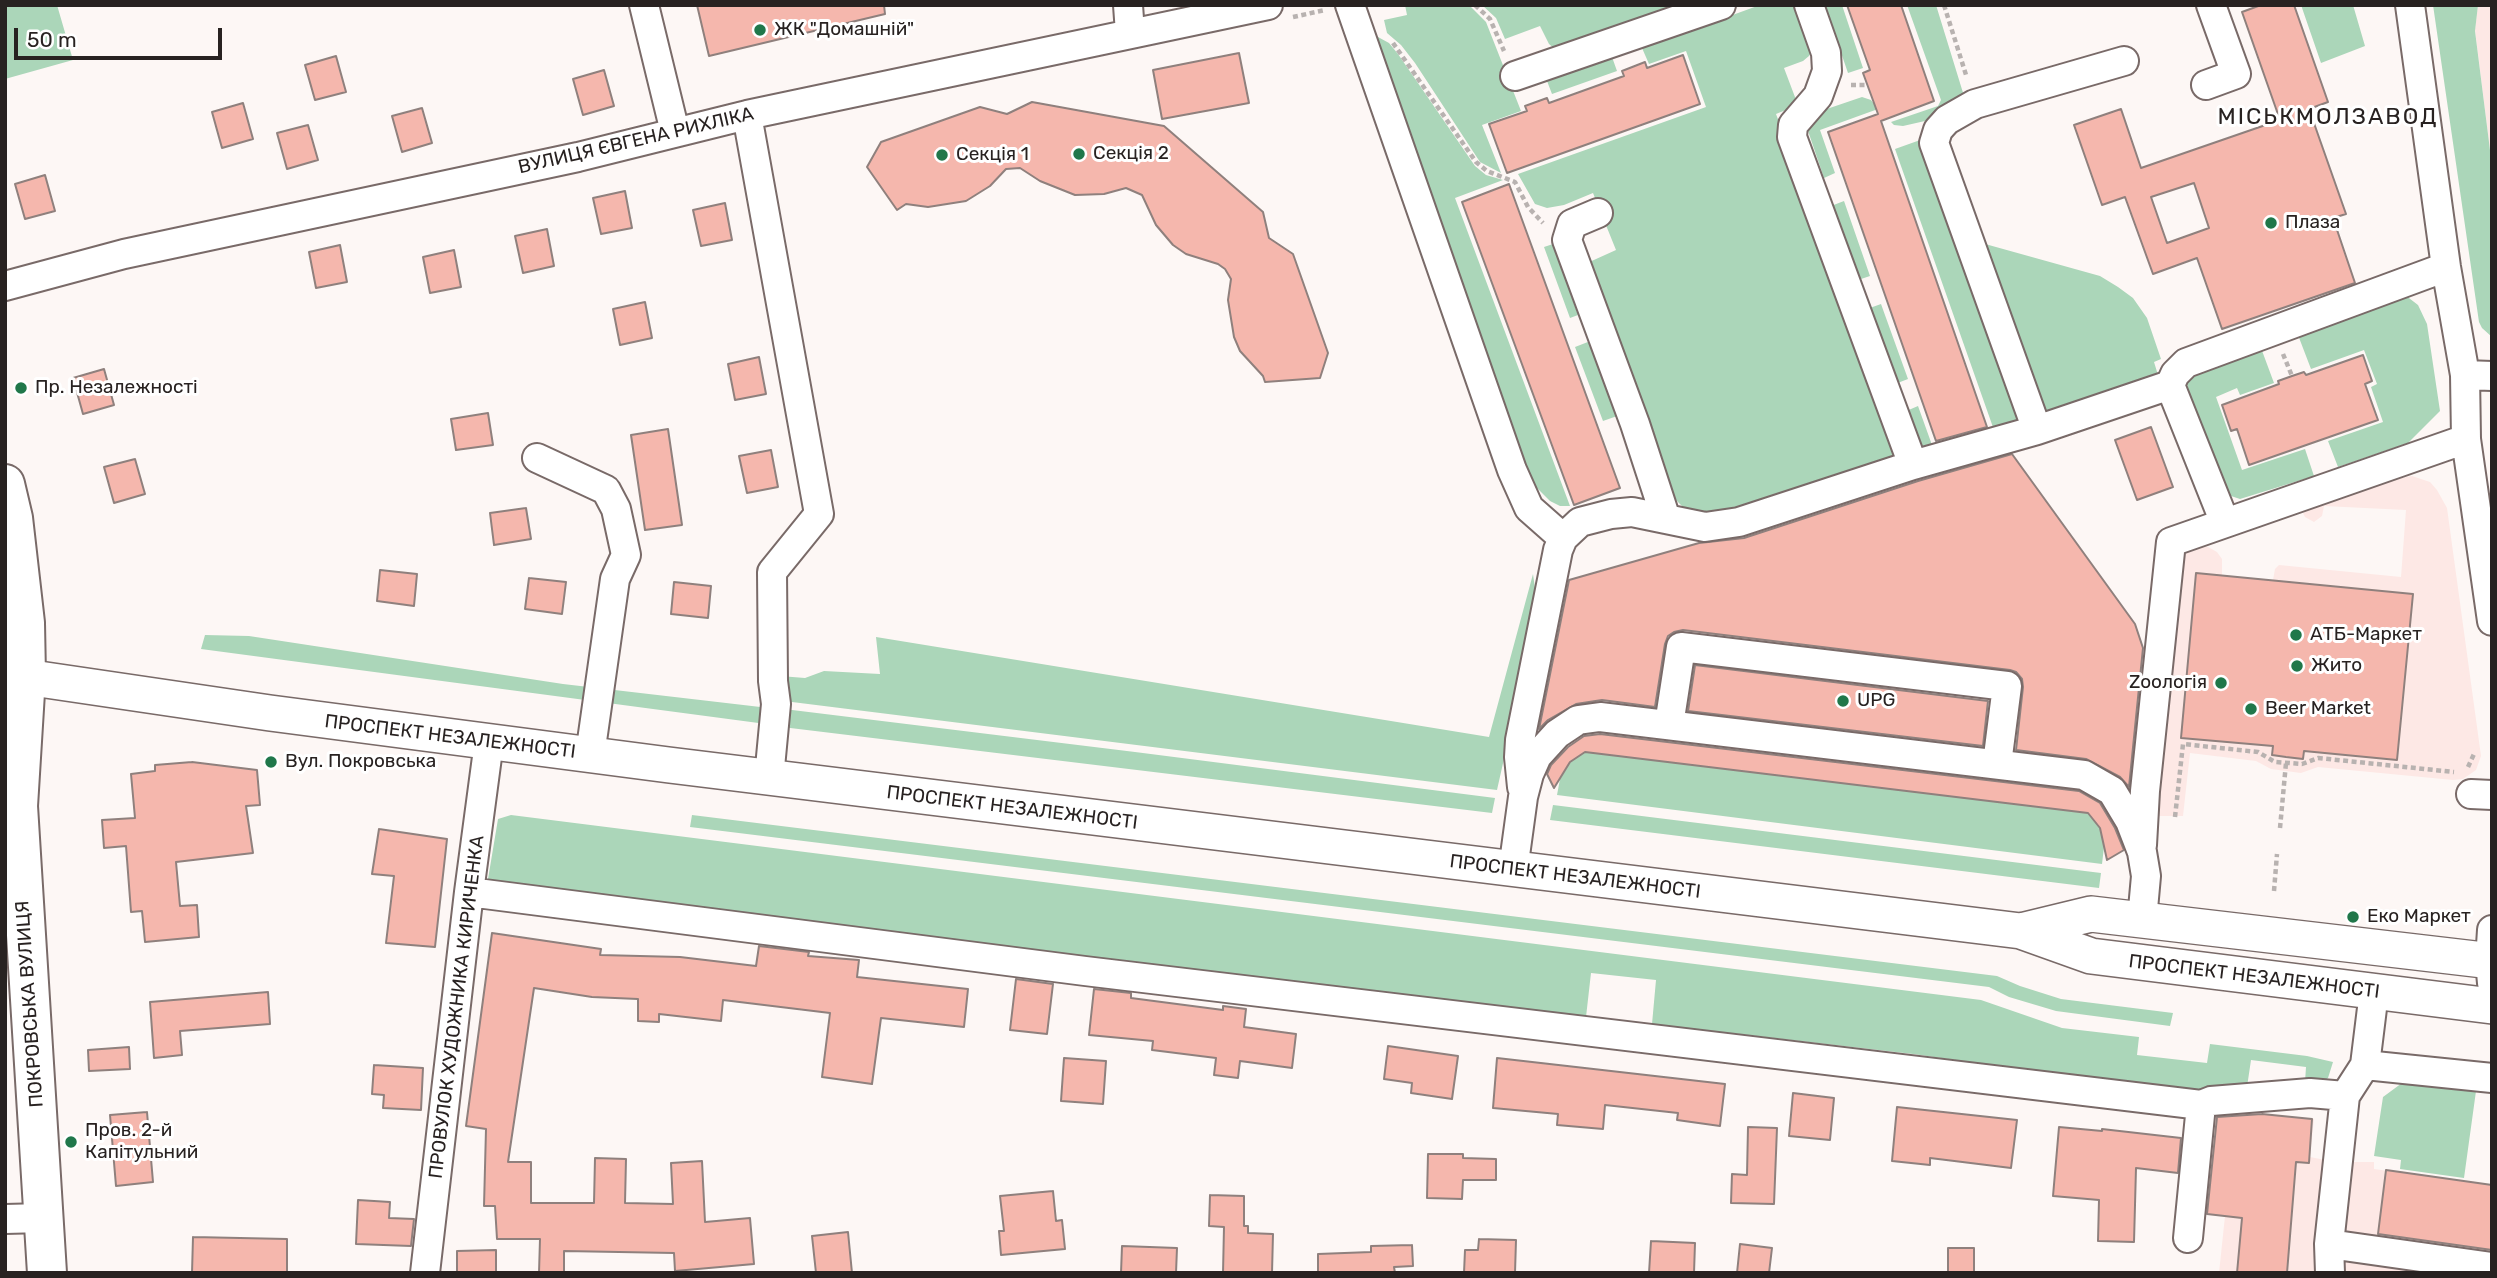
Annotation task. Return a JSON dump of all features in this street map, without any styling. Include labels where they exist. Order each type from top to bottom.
[{"type":"highway","name":"ПОКРОВСЬКА ВУЛИЦЯ","points":[[5,484],[21,570],[25,623],[16,675],[18,806],[13,869],[47,1273]]},
{"type":"main road","name":"ПРОСПЕКТ НЕЗАЛЕЖНОСТІ","points":[[16,675],[258,712],[769,778],[2021,931],[2091,956],[2492,1006]]},
{"type":"main road","name":"ПРОСПЕКТ НЕЗАЛЕЖНОСТІ","points":[[2021,931],[2091,914],[2491,959]]},
{"type":"street","points":[[644,5],[675,132]]},
{"type":"street","name":"ВУЛИЦЯ ЄВГЕНА РИХЛІКА","points":[[5,286],[124,254],[565,159],[1129,19],[1268,5]]},
{"type":"street","points":[[1350,5],[1512,470],[1529,508],[1563,538]]},
{"type":"street","points":[[1515,76],[1721,5]]},
{"type":"street","points":[[1809,5],[1826,53],[1827,71],[1818,96],[1793,125],[1792,137],[1913,465]]},
{"type":"street","points":[[2206,85],[2236,74],[2211,5]]},
{"type":"street","points":[[2410,5],[2446,267],[2478,376],[2466,439],[2492,621]]},
{"type":"street","points":[[2037,430],[1934,143],[1938,130],[1947,120],[1975,104],[2124,61]]},
{"type":"street","points":[[747,115],[819,514],[772,572],[773,681],[776,704],[769,778]]},
{"type":"street","points":[[1598,213],[1572,224],[1566,240],[1635,424],[1666,519]]},
{"type":"street","points":[[2225,523],[2170,385],[2175,374],[2186,363],[2446,267]]},
{"type":"street","points":[[1523,797],[1520,740],[1558,550],[1563,538],[1580,522],[1611,514],[1633,512],[1706,527],[1739,522],[1913,465],[2037,430],[2170,385]]},
{"type":"street","points":[[2142,852],[2145,791],[2171,542],[2225,523],[2284,510],[2466,439]]},
{"type":"street","points":[[537,458],[606,490],[616,509],[626,555],[615,579],[590,755]]},
{"type":"street","points":[[1669,725],[1681,647],[2007,686],[1997,764]]},
{"type":"street","points":[[1513,870],[1523,797],[1537,756],[1557,734],[1578,720],[1600,717],[2084,775],[2112,791],[2130,821],[2142,852],[2146,876],[2142,920]]},
{"type":"street","name":"ПРОВУЛОК ХУДОЖНИКА КИРИЧЕНКА","points":[[425,1273],[489,742]]},
{"type":"street","points":[[469,892],[1112,974],[2200,1105],[2211,1101],[2310,1093],[2345,1096]]},
{"type":"street","points":[[2330,1273],[2329,1244],[2345,1096],[2365,1065],[2374,992]]},
{"type":"street","points":[[2365,1065],[2492,1078]]},
{"type":"street","points":[[2188,1238],[2200,1105]]},
{"type":"street","points":[[5,1219],[43,1218]]},
{"type":"street","points":[[2329,1244],[2492,1268]]},
{"type":"path","points":[[1475,5],[1490,19],[1515,76]]},
{"type":"path","points":[[1944,5],[1975,104]]},
{"type":"path","points":[[1384,36],[1399,49],[1476,162],[1487,171],[1515,181],[1528,207],[1545,225]]},
{"type":"path","points":[[2175,817],[2183,744],[2258,752],[2275,762],[2302,764],[2318,758],[2451,772],[2468,767],[2474,754]]},
{"type":"path","points":[[2280,828],[2286,763]]},
{"type":"path","points":[[2274,891],[2277,854]]},
{"type":"shaded area","points":[[2478,5],[2492,5],[2492,166],[2475,30]]},
{"type":"shaded area","points":[[2412,476],[2430,482],[2447,508],[2481,756],[2476,770],[2463,779],[2453,780],[2318,767],[2301,773],[2271,769],[2256,761],[2190,753],[2183,816],[2158,816],[2156,814],[2180,554],[2199,546],[2208,547],[2222,559],[2222,575],[2253,579],[2273,580],[2275,569],[2279,565],[2401,577],[2406,510],[2324,506],[2322,516],[2314,522],[2303,513],[2319,504],[2389,480]]},
{"type":"shaded area","points":[[2212,1108],[2314,1119],[2310,1157],[2350,1165],[2350,1162],[2374,1162],[2374,1169],[2492,1185],[2492,1273],[2219,1273],[2225,1216],[2200,1213]]},
{"type":"green space","points":[[5,5],[57,5],[73,60],[5,79]]},
{"type":"green space","points":[[1405,5],[1469,5],[1486,22],[1521,111],[1482,125],[1501,173],[1480,162],[1415,63],[1387,33],[1384,20],[1407,15]]},
{"type":"green space","points":[[1482,5],[1698,5],[1555,49],[1549,44],[1540,26],[1505,39],[1496,18]]},
{"type":"green space","points":[[1760,5],[1801,5],[1813,48],[1803,61],[1784,68],[1798,105],[1776,114],[1902,454],[1719,514],[1688,512],[1677,501],[1669,487],[1585,264],[1616,250],[1593,193],[1564,205],[1547,208],[1535,204],[1518,174],[1706,107],[1686,51],[1649,64],[1642,48]]},
{"type":"green space","points":[[1842,5],[1863,68],[1848,73],[1825,6]]},
{"type":"green space","points":[[1907,5],[1936,5],[1964,96],[1962,105],[1925,121],[1903,126],[1891,122],[1938,106],[1941,100]]},
{"type":"green space","points":[[2301,5],[2353,5],[2365,46],[2321,63]]},
{"type":"green space","points":[[2433,5],[2478,5],[2475,31],[2492,166],[2492,337],[2479,322]]},
{"type":"green space","points":[[1369,37],[1378,37],[1389,43],[1475,166],[1486,175],[1503,180],[1455,198],[1570,506],[1560,506],[1550,501],[1527,478]]},
{"type":"green space","points":[[1612,57],[1617,71],[1552,94],[1547,81]]},
{"type":"green space","points":[[1862,97],[1871,100],[1878,109],[1820,130],[1835,173],[1824,178],[1806,125],[1818,112]]},
{"type":"green space","points":[[1923,139],[2022,420],[1995,433],[1895,149]]},
{"type":"green space","points":[[1844,201],[1870,276],[1858,280],[1831,206]]},
{"type":"green space","points":[[1978,242],[2100,276],[2133,298],[2147,318],[2161,359],[2154,362],[2158,375],[2045,417]]},
{"type":"green space","points":[[1553,244],[1578,315],[1570,318],[1544,247]]},
{"type":"green space","points":[[2405,295],[2418,305],[2427,324],[2440,411],[2408,443],[2338,467],[2328,441],[2383,422],[2371,387],[2377,384],[2364,350],[2311,369],[2298,335]]},
{"type":"green space","points":[[1881,304],[1908,379],[1895,384],[1867,309]]},
{"type":"green space","points":[[1593,340],[1620,415],[1603,421],[1575,347]]},
{"type":"green space","points":[[2261,348],[2274,383],[2240,395],[2237,388],[2216,397],[2242,470],[2305,449],[2314,476],[2240,499],[2228,495],[2192,407],[2186,380],[2192,373]]},
{"type":"green space","points":[[1918,406],[1932,445],[1920,450],[1904,412]]},
{"type":"green space","points":[[1533,574],[1536,616],[1497,790],[784,701],[780,676],[805,678],[824,671],[880,674],[876,637],[1489,737]]},
{"type":"green space","points":[[205,635],[249,636],[563,684],[769,708],[766,724],[201,649]]},
{"type":"green space","points":[[784,709],[1495,798],[1492,813],[782,727]]},
{"type":"green space","points":[[1585,752],[2088,813],[2100,828],[2104,847],[2102,864],[1557,795],[1560,779],[1570,762]]},
{"type":"green space","points":[[1553,805],[2101,873],[2099,888],[1550,820]]},
{"type":"green space","points":[[511,815],[1981,1000],[2062,1028],[2139,1037],[2137,1055],[2207,1063],[2210,1044],[2307,1056],[2333,1062],[2328,1078],[2322,1082],[2305,1082],[2306,1067],[2251,1060],[2247,1087],[2241,1094],[2138,1086],[1913,1054],[1652,1024],[1656,980],[1591,973],[1586,1017],[487,885],[498,819]]},
{"type":"green space","points":[[692,815],[1997,976],[2061,999],[2173,1013],[2170,1026],[2056,1011],[2009,997],[1989,987],[690,827]]},
{"type":"green space","points":[[2402,1083],[2476,1091],[2464,1178],[2400,1169],[2401,1160],[2374,1156],[2383,1097]]},
{"type":"building","name":"ЖК \"Домашній\"","points":[[697,5],[884,5],[885,14],[709,56]]},
{"type":"building","points":[[1847,5],[1901,5],[1934,101],[1881,121],[1987,427],[1936,441],[1828,132],[1878,114],[1863,73],[1870,70]]},
{"type":"building","name":"Плаза","points":[[2261,5],[2294,5],[2328,102],[2309,109],[2346,214],[2333,218],[2355,283],[2222,329],[2197,258],[2153,274],[2125,197],[2102,205],[2074,125],[2121,109],[2141,168],[2280,120],[2242,12]],"holes":[[[2194,183],[2209,228],[2167,243],[2151,197]]]},
{"type":"building","points":[[1239,53],[1249,103],[1162,119],[1153,70]]},
{"type":"building","points":[[1683,55],[1700,104],[1507,173],[1489,124],[1527,111],[1525,106],[1547,98],[1549,103],[1624,76],[1622,71],[1645,62],[1647,68]]},
{"type":"building","points":[[336,56],[346,92],[315,100],[305,65]]},
{"type":"building","points":[[604,70],[614,106],[583,115],[573,79]]},
{"type":"building","points":[[1032,102],[1164,126],[1263,212],[1269,238],[1293,254],[1328,353],[1320,378],[1265,382],[1263,376],[1240,351],[1234,337],[1228,300],[1231,279],[1225,269],[1218,264],[1186,254],[1173,245],[1156,225],[1142,195],[1126,188],[1104,194],[1075,195],[1040,181],[1020,168],[1006,169],[990,186],[966,201],[928,207],[906,204],[897,210],[867,167],[881,142],[980,107],[1007,114]]},
{"type":"building","points":[[243,103],[253,139],[222,148],[212,112]]},
{"type":"building","points":[[422,108],[432,143],[402,152],[392,116]]},
{"type":"building","points":[[308,125],[318,160],[287,169],[277,133]]},
{"type":"building","points":[[45,175],[55,211],[25,219],[15,184]]},
{"type":"building","points":[[1509,184],[1620,488],[1574,505],[1462,202]]},
{"type":"building","points":[[625,191],[632,228],[601,234],[593,198]]},
{"type":"building","points":[[725,203],[732,240],[701,246],[693,210]]},
{"type":"building","points":[[547,229],[554,266],[523,273],[515,236]]},
{"type":"building","points":[[340,245],[347,282],[316,288],[309,252]]},
{"type":"building","points":[[454,250],[461,287],[430,293],[423,257]]},
{"type":"building","points":[[645,302],[652,338],[620,345],[613,309]]},
{"type":"building","points":[[2363,355],[2372,381],[2365,384],[2378,420],[2249,465],[2237,429],[2231,431],[2222,405],[2279,384],[2278,381],[2292,376],[2304,372],[2306,375]]},
{"type":"building","points":[[759,357],[766,394],[735,400],[728,364]]},
{"type":"building","points":[[104,369],[114,405],[83,414],[73,378]]},
{"type":"building","points":[[488,413],[493,445],[456,450],[451,419]]},
{"type":"building","points":[[2151,427],[2173,487],[2137,500],[2115,440]]},
{"type":"building","points":[[668,429],[682,525],[645,530],[631,435]]},
{"type":"building","points":[[771,450],[778,487],[747,493],[739,456]]},
{"type":"building","points":[[2012,454],[2135,624],[2143,648],[2129,787],[2120,777],[2086,759],[2016,750],[2023,687],[2022,679],[2016,672],[1683,630],[1668,636],[1665,644],[1655,707],[1602,700],[1576,704],[1548,720],[1539,729],[1569,580],[1699,543],[1744,538],[1918,481]]},
{"type":"building","points":[[135,459],[145,494],[114,503],[104,467]]},
{"type":"building","points":[[526,508],[531,539],[494,545],[490,513]]},
{"type":"building","points":[[380,570],[417,574],[414,606],[377,601]]},
{"type":"building","name":"Жито","points":[[2196,573],[2413,594],[2397,760],[2304,751],[2303,759],[2272,755],[2273,746],[2181,738]]},
{"type":"building","points":[[529,578],[566,582],[562,614],[525,609]]},
{"type":"building","points":[[674,582],[711,586],[708,618],[671,614]]},
{"type":"building","points":[[1695,665],[1988,701],[1983,746],[1688,711]]},
{"type":"building","points":[[1600,734],[2079,791],[2100,803],[2124,850],[2107,860],[2100,828],[2088,813],[1585,752],[1570,762],[1554,788],[1547,774],[1551,765],[1568,747],[1584,736]]},
{"type":"building","points":[[192,762],[257,770],[260,805],[246,806],[253,853],[176,862],[180,906],[197,905],[199,937],[145,942],[142,911],[131,912],[126,846],[104,848],[102,820],[135,818],[131,774],[155,771],[155,765]]},
{"type":"building","points":[[379,829],[447,839],[435,947],[386,943],[394,876],[372,874]]},
{"type":"building","points":[[492,933],[601,949],[600,955],[680,957],[756,966],[759,946],[809,952],[808,956],[859,960],[857,977],[968,989],[964,1027],[881,1018],[872,1084],[822,1077],[830,1013],[723,1000],[721,1021],[659,1014],[659,1022],[638,1021],[638,999],[592,997],[534,988],[508,1162],[531,1162],[531,1203],[594,1203],[595,1158],[626,1159],[625,1203],[673,1204],[671,1163],[702,1161],[705,1222],[750,1218],[754,1264],[675,1271],[674,1253],[564,1251],[564,1273],[539,1273],[540,1239],[497,1239],[495,1206],[484,1206],[486,1129],[466,1126]]},
{"type":"building","points":[[1016,979],[1053,984],[1047,1034],[1010,1030]]},
{"type":"building","points":[[1094,989],[1131,993],[1131,998],[1223,1010],[1223,1006],[1246,1009],[1244,1027],[1296,1034],[1292,1068],[1240,1061],[1238,1078],[1214,1075],[1216,1058],[1152,1050],[1153,1041],[1089,1035]]},
{"type":"building","points":[[268,992],[270,1024],[180,1031],[182,1055],[154,1058],[150,1002]]},
{"type":"building","points":[[1388,1046],[1458,1056],[1452,1099],[1411,1093],[1412,1083],[1384,1079]]},
{"type":"building","points":[[129,1047],[130,1069],[89,1071],[88,1050]]},
{"type":"building","points":[[1064,1058],[1106,1061],[1103,1104],[1061,1101]]},
{"type":"building","points":[[1497,1058],[1725,1084],[1720,1126],[1677,1120],[1678,1113],[1605,1105],[1603,1129],[1557,1125],[1558,1114],[1493,1108]]},
{"type":"building","points":[[374,1065],[423,1068],[421,1110],[383,1108],[384,1095],[372,1094]]},
{"type":"building","points":[[1793,1093],[1834,1098],[1830,1140],[1789,1136]]},
{"type":"building","points":[[1897,1107],[2017,1120],[2011,1168],[1930,1158],[1930,1165],[1892,1161]]},
{"type":"building","points":[[147,1112],[153,1182],[116,1186],[110,1115]]},
{"type":"building","points":[[2262,1114],[2312,1119],[2309,1163],[2296,1162],[2287,1273],[2237,1273],[2242,1218],[2207,1214],[2217,1117]]},
{"type":"building","points":[[1748,1127],[1777,1128],[1774,1204],[1731,1203],[1732,1174],[1747,1175]]},
{"type":"building","points":[[2059,1127],[2181,1138],[2178,1173],[2136,1168],[2134,1242],[2098,1241],[2099,1200],[2053,1196]]},
{"type":"building","points":[[1428,1154],[1463,1154],[1463,1158],[1496,1159],[1496,1180],[1463,1180],[1462,1199],[1427,1198]]},
{"type":"building","points":[[2386,1170],[2492,1185],[2492,1250],[2378,1234]]},
{"type":"building","points":[[1053,1191],[1056,1221],[1062,1220],[1065,1249],[1001,1255],[999,1231],[1004,1231],[1000,1196]]},
{"type":"building","points":[[1210,1195],[1244,1196],[1244,1226],[1248,1226],[1248,1233],[1273,1234],[1272,1273],[1223,1273],[1224,1227],[1209,1226]]},
{"type":"building","points":[[358,1200],[390,1202],[389,1218],[414,1219],[411,1246],[356,1244]]},
{"type":"building","points":[[848,1232],[852,1273],[816,1273],[812,1236]]},
{"type":"building","points":[[193,1237],[287,1239],[287,1273],[192,1273]]},
{"type":"building","points":[[1479,1239],[1516,1240],[1515,1273],[1464,1273],[1465,1250],[1478,1250]]},
{"type":"building","points":[[1651,1241],[1695,1243],[1694,1273],[1649,1273]]},
{"type":"building","points":[[1740,1244],[1772,1248],[1769,1273],[1737,1273]]},
{"type":"building","points":[[1412,1245],[1413,1266],[1394,1267],[1395,1273],[1318,1273],[1318,1254],[1371,1252],[1371,1246]]},
{"type":"building","points":[[1122,1246],[1177,1248],[1176,1273],[1121,1273]]},
{"type":"building","points":[[1948,1248],[1974,1248],[1974,1273],[1948,1273]]},
{"type":"building","points":[[496,1250],[496,1273],[457,1273],[457,1251]]},
{"type":"place","name":"ЖК \"Домашній\"","points":[[760,30]]},
{"type":"place","name":"Секція 2","points":[[1079,154]]},
{"type":"place","name":"Секція 1","points":[[942,155]]},
{"type":"place","name":"Плаза","points":[[2271,223]]},
{"type":"place","name":"Пр. Незалежності","points":[[21,388]]},
{"type":"place","name":"АТБ-Маркет","points":[[2296,635]]},
{"type":"place","name":"Жито","points":[[2297,666]]},
{"type":"place","name":"Zooлогія","points":[[2221,683]]},
{"type":"place","name":"UPG","points":[[1843,701]]},
{"type":"place","name":"Beer Market","points":[[2251,709]]},
{"type":"place","name":"Вул. Покровська","points":[[271,762]]},
{"type":"place","name":"Еко Маркет","points":[[2353,917]]},
{"type":"place","name":"Пров. 2-й Капітульний","points":[[71,1142]]},
{"type":"district","name":"МІСЬКМОЛЗАВОД","points":[[2328,117]]}]
